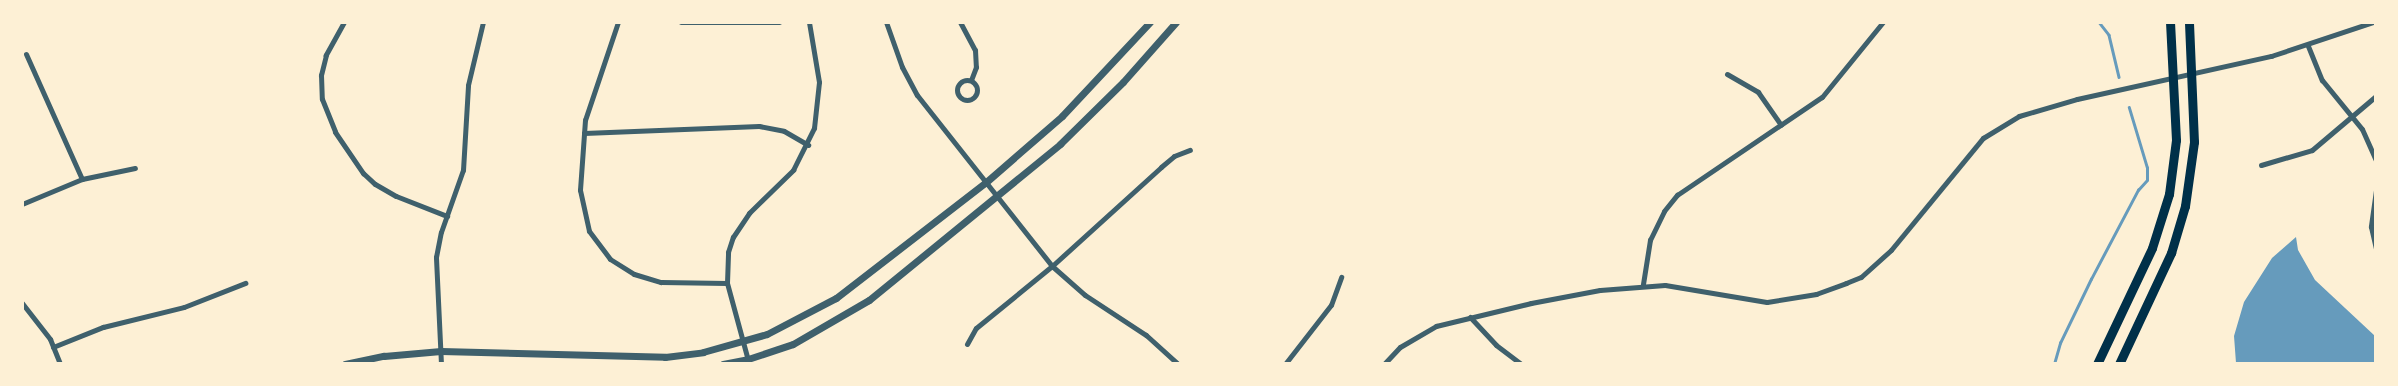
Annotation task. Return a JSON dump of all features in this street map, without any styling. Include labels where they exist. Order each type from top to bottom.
[{"type":"main road","points":[[2097,364],[2152,248],[2169,194],[2176,140],[2170,22]]},
{"type":"main road","points":[[2118,364],[2179,231],[2193,160],[2189,22]]},
{"type":"street","points":[[344,22],[326,55],[321,75],[322,99],[330,124],[356,164],[374,184],[396,196],[447,216]]},
{"type":"street","points":[[441,364],[436,257],[447,216],[463,170],[468,86],[483,22]]},
{"type":"street","points":[[618,22],[586,109],[581,206],[589,231],[610,259],[647,279],[727,283]]},
{"type":"street","points":[[681,22],[779,22]]},
{"type":"street","points":[[749,361],[727,283],[728,252],[740,224],[793,170],[808,144],[820,92],[810,22]]},
{"type":"street","points":[[886,22],[902,67],[918,95],[985,183],[1052,266],[1085,295],[1146,335],[1178,364]]},
{"type":"street","points":[[960,22],[975,50],[976,67],[971,80]]},
{"type":"street","points":[[345,364],[384,356],[441,351],[640,358],[703,352],[744,342],[823,307],[985,183],[1075,103],[1150,22]]},
{"type":"street","points":[[723,364],[749,361],[793,344],[842,318],[997,198],[1096,110],[1176,22]]},
{"type":"street","points":[[1643,284],[1650,240],[1664,211],[1677,196],[1822,97],[1883,22]]},
{"type":"street","points":[[1384,364],[1400,347],[1427,330],[1470,317],[1540,301],[1643,284],[1673,286],[1767,302],[1816,294],[1846,284],[1861,277],[1891,250],[1972,150],[1993,131],[2030,112],[2308,46],[2373,22]]},
{"type":"street","points":[[2308,46],[2322,80],[2352,116],[2370,143],[2376,161]]},
{"type":"street","points":[[26,54],[82,179]]},
{"type":"street","points":[[1727,74],[1758,92],[1781,125]]},
{"type":"street","points":[[971,80],[976,85],[976,96],[970,100],[962,99],[956,91],[958,84],[971,80]]},
{"type":"street","points":[[2262,165],[2305,154],[2376,96]]},
{"type":"street","points":[[584,133],[759,126],[784,131],[808,144]]},
{"type":"street","points":[[967,344],[976,328],[1052,266],[1161,166],[1174,156],[1190,150]]},
{"type":"street","points":[[22,204],[82,179],[135,168]]},
{"type":"street","points":[[2376,190],[2372,227],[2376,249]]},
{"type":"street","points":[[1286,364],[1331,305],[1342,277]]},
{"type":"street","points":[[53,347],[103,327],[184,308],[245,282]]},
{"type":"street","points":[[22,302],[34,314],[53,347],[60,364]]},
{"type":"street","points":[[1470,317],[1490,339],[1521,364]]},
{"type":"water","points":[[2296,237],[2298,250],[2315,280],[2375,336],[2375,363],[2236,363],[2234,336],[2244,302],[2272,258]]},
{"type":"waterway","points":[[2099,22],[2109,35],[2119,77]]},
{"type":"waterway","points":[[2054,364],[2060,343],[2091,279],[2138,190],[2147,180],[2147,168],[2129,108]]}]
